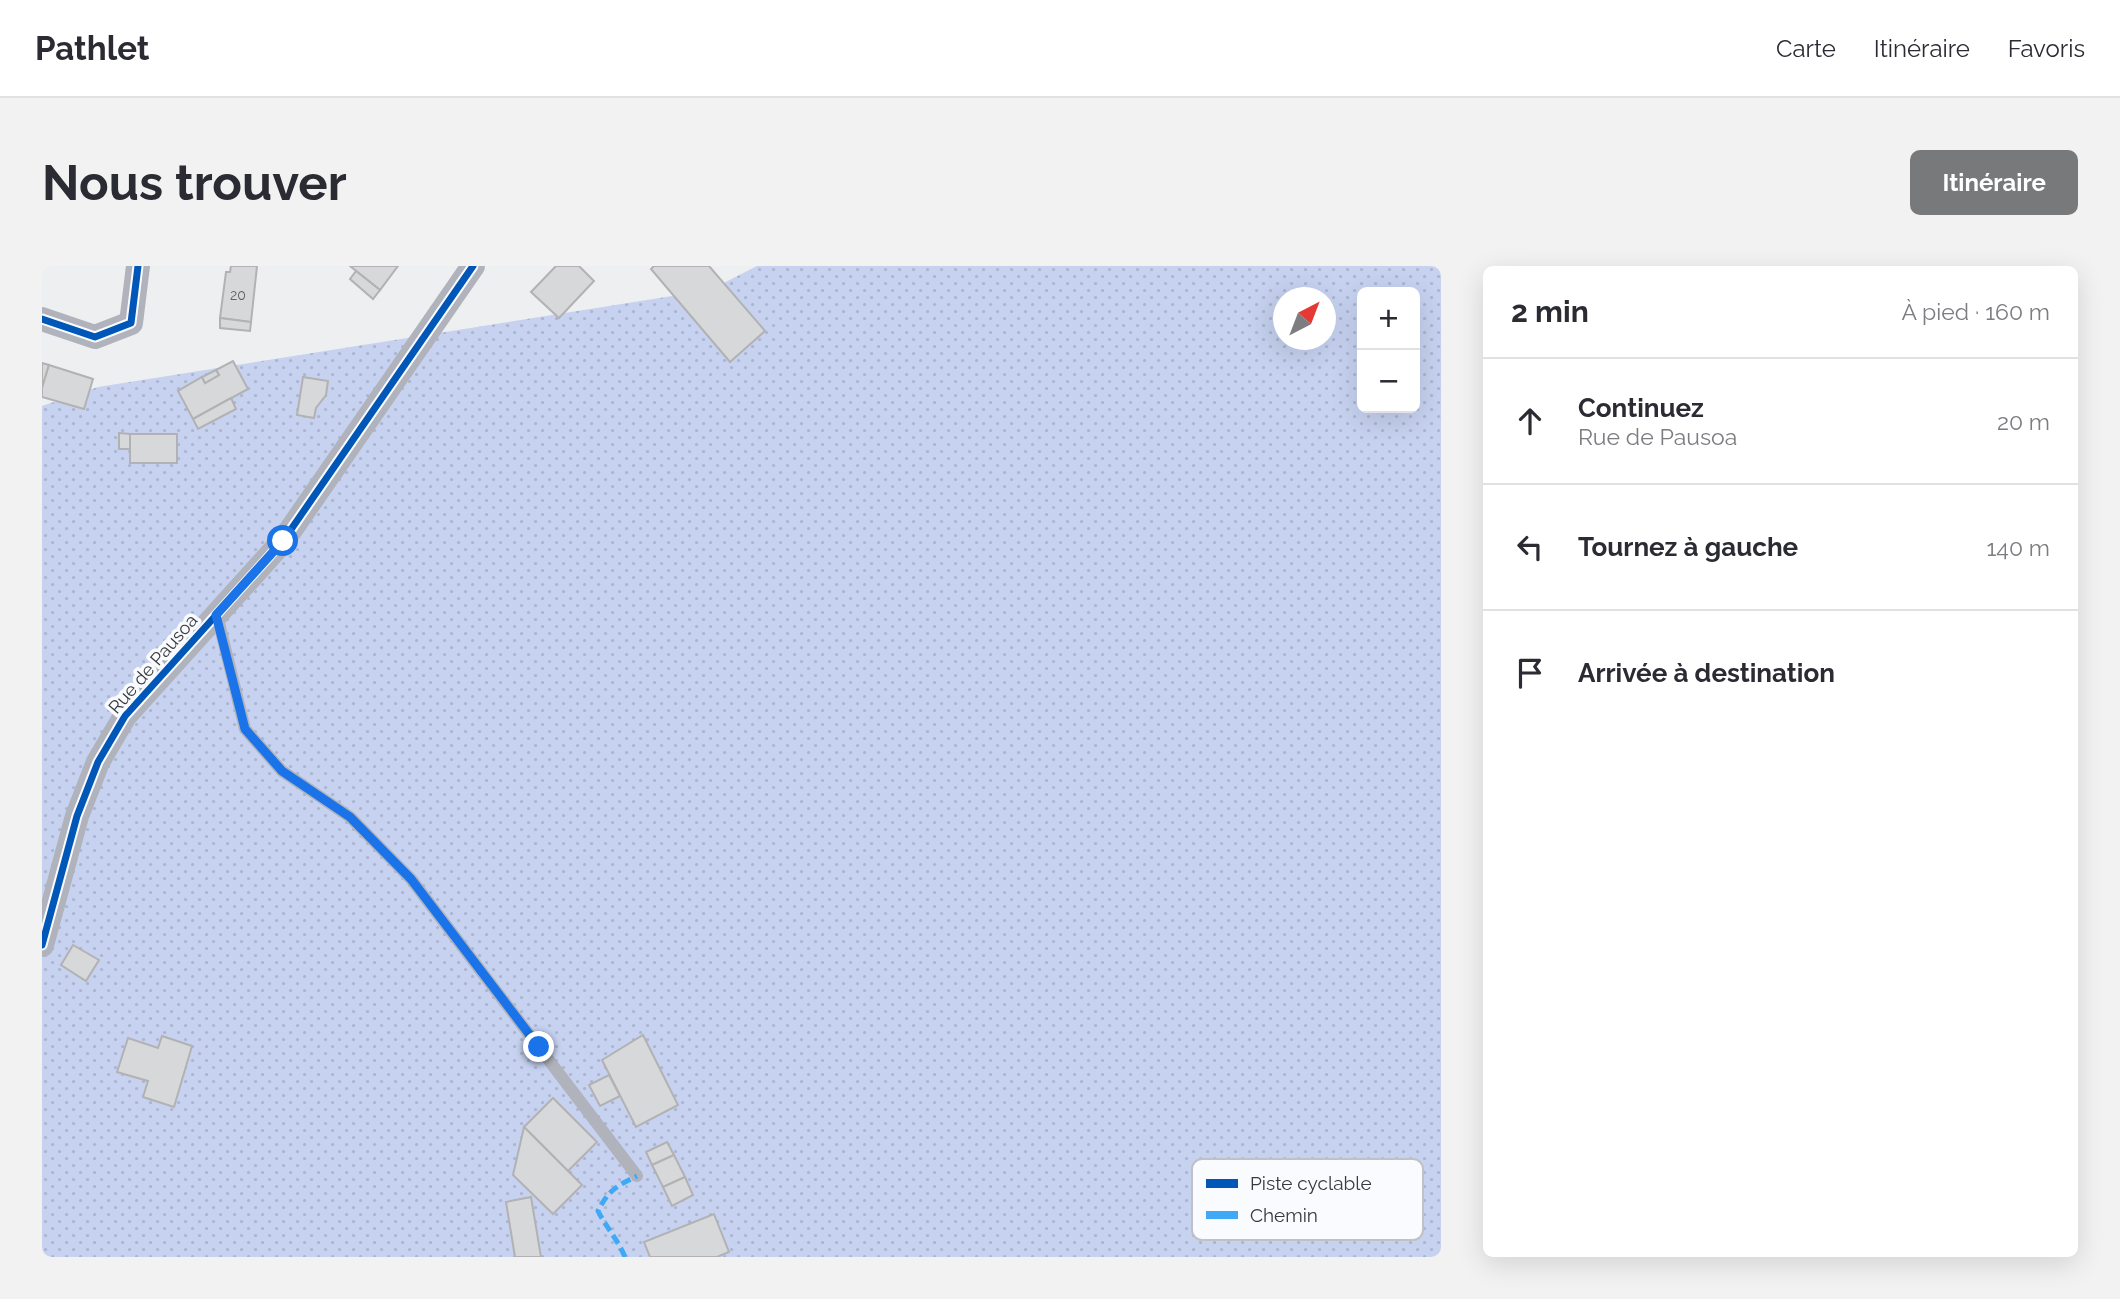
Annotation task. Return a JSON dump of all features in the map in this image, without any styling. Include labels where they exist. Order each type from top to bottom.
[{"type":"street","points":[[42,319],[95,337],[131,323],[138,266]]},
{"type":"street","name":"Rue de Pausoa","points":[[42,945],[77,816],[98,762],[125,716],[283,541],[473,266]]},
{"type":"lane","points":[[216,615],[245,729],[282,771],[350,817],[411,879],[637,1176]]},
{"type":"shaded area","points":[[757,266],[1441,266],[1441,1257],[42,1257],[42,406],[98,387],[710,290]]},
{"type":"building","points":[[231,266],[257,266],[251,322],[220,318],[226,272],[230,272]]},
{"type":"building","points":[[350,266],[398,266],[380,290]]},
{"type":"building","points":[[556,266],[579,266],[594,281],[559,318],[531,292]]},
{"type":"building","points":[[654,266],[709,266],[765,331],[730,362],[651,269]]},
{"type":"building","points":[[356,271],[380,290],[373,299],[350,279]]},
{"type":"building","points":[[220,318],[251,322],[250,331],[220,328]]},
{"type":"building","points":[[233,361],[248,389],[193,419],[178,391],[202,377],[205,383],[219,375],[216,370]]},
{"type":"building","points":[[42,363],[49,365],[42,388]]},
{"type":"building","points":[[49,365],[93,379],[84,409],[42,397]]},
{"type":"building","points":[[216,370],[219,375],[205,383],[202,377]]},
{"type":"building","points":[[303,377],[328,381],[326,395],[316,408],[314,418],[297,415]]},
{"type":"building","points":[[231,398],[236,409],[198,429],[193,419]]},
{"type":"building","points":[[119,433],[130,434],[130,449],[119,449]]},
{"type":"building","points":[[130,434],[177,434],[177,463],[130,463]]},
{"type":"building","points":[[73,945],[99,960],[86,981],[61,965]]},
{"type":"building","points":[[643,1035],[678,1105],[636,1127],[602,1060]]},
{"type":"building","points":[[162,1036],[192,1046],[174,1107],[143,1097],[148,1081],[117,1072],[128,1038],[158,1048]]},
{"type":"building","points":[[609,1075],[620,1096],[600,1106],[589,1085]]},
{"type":"building","points":[[553,1098],[597,1142],[568,1171],[524,1127]]},
{"type":"building","points":[[524,1127],[582,1185],[553,1214],[513,1175]]},
{"type":"building","points":[[667,1142],[674,1155],[652,1165],[646,1152]]},
{"type":"building","points":[[674,1155],[685,1177],[663,1187],[652,1165]]},
{"type":"building","points":[[685,1177],[693,1195],[672,1206],[663,1187]]},
{"type":"building","points":[[531,1197],[541,1257],[515,1257],[506,1202]]},
{"type":"building","points":[[714,1214],[729,1252],[717,1257],[650,1257],[644,1242]]},
{"type":"marked path","points":[[625,1257],[598,1211],[613,1190],[637,1176]]},
{"type":"cycle path","points":[[42,319],[95,337],[131,323],[138,266]]},
{"type":"cycle path","points":[[42,945],[77,816],[98,762],[125,716],[283,541],[473,266]]},
{"type":"route","points":[[283,541],[216,615],[245,729],[282,771],[350,817],[411,879],[539,1047]]}]
